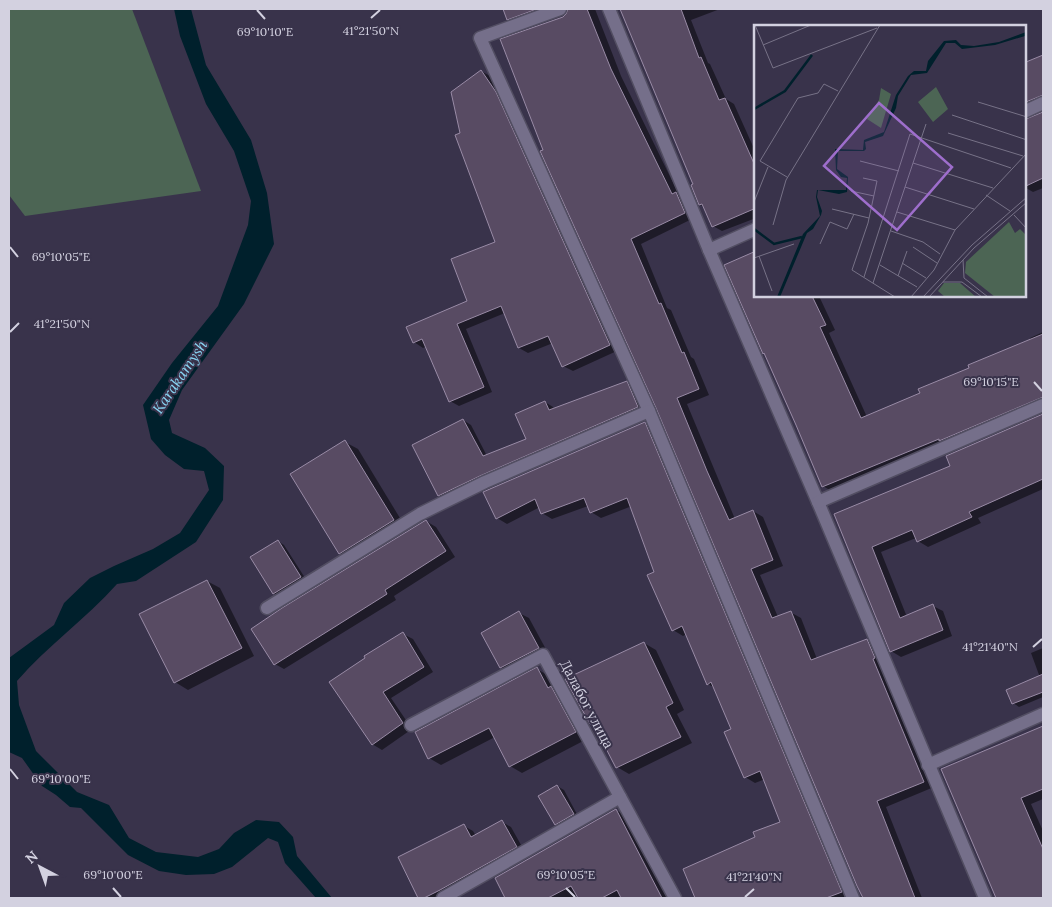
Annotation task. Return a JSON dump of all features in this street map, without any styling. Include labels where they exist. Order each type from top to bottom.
[{"type":"street","points":[[560,9],[480,38],[649,411],[853,898]]},
{"type":"street","points":[[608,9],[985,898]]},
{"type":"street","points":[[1027,111],[1043,103]]},
{"type":"street","points":[[709,250],[754,231]]},
{"type":"street","points":[[818,502],[1043,405]]},
{"type":"street","points":[[268,608],[420,514],[485,482],[649,411]]},
{"type":"street","name":"Далабог улица","points":[[411,725],[543,655],[675,898]]},
{"type":"street","points":[[928,765],[1043,714]]},
{"type":"street","points":[[443,898],[620,797]]},
{"type":"green space","points":[[9,9],[132,9],[201,191],[25,216],[9,195]]},
{"type":"water","name":"Karakamysh","points":[[174,9],[191,9],[206,65],[251,140],[267,193],[274,244],[244,304],[182,390],[169,420],[172,433],[205,448],[224,466],[223,500],[196,542],[136,581],[117,584],[93,609],[29,668],[17,681],[19,705],[36,751],[77,792],[109,805],[129,838],[156,852],[198,857],[219,849],[234,833],[256,820],[279,822],[293,837],[297,856],[332,898],[316,898],[285,863],[278,842],[268,838],[232,867],[214,874],[186,875],[159,871],[128,855],[81,808],[70,807],[42,786],[22,758],[9,752],[9,658],[54,625],[64,603],[90,578],[153,549],[180,533],[209,490],[204,471],[184,469],[165,455],[151,439],[143,405],[172,363],[218,306],[248,225],[251,201],[234,151],[206,104],[180,36]]},
{"type":"building","points":[[503,9],[537,9],[507,20]]},
{"type":"building","points":[[568,9],[587,9],[611,69],[672,194],[676,192],[685,213],[631,239],[659,304],[661,303],[682,353],[684,352],[699,389],[677,398],[707,471],[729,520],[753,510],[773,560],[751,569],[772,618],[791,611],[811,660],[867,639],[875,658],[873,659],[924,782],[877,801],[915,898],[863,898],[656,408],[540,151],[543,150],[500,39],[563,17]]},
{"type":"building","points":[[620,9],[681,9],[699,58],[701,57],[719,100],[725,98],[754,163],[754,209],[712,227],[702,204],[699,205],[691,185],[693,184]]},
{"type":"building","points":[[1043,55],[1043,95],[1027,102],[1027,62]]},
{"type":"building","points":[[481,70],[496,92],[610,345],[562,367],[548,336],[518,348],[501,306],[457,324],[484,387],[449,402],[422,339],[413,343],[406,327],[467,301],[451,259],[495,242],[455,135],[460,133],[451,92]]},
{"type":"building","points":[[1043,112],[1043,178],[1027,186],[1027,119]]},
{"type":"building","points":[[754,252],[754,298],[813,298],[826,325],[820,327],[861,418],[920,393],[918,389],[969,368],[968,365],[1043,334],[1043,397],[939,441],[939,439],[822,487],[724,265]]},
{"type":"building","points":[[627,381],[638,407],[438,496],[412,445],[463,419],[483,456],[526,439],[515,414],[545,401],[549,410]]},
{"type":"building","points":[[1043,414],[1043,479],[969,512],[972,517],[917,542],[912,530],[872,547],[900,618],[933,604],[943,630],[890,652],[834,514],[950,466],[946,456]]},
{"type":"building","points":[[645,422],[842,892],[826,898],[695,898],[683,869],[755,837],[753,832],[780,822],[760,771],[744,778],[724,732],[731,729],[711,682],[707,685],[682,626],[672,631],[647,575],[654,572],[627,498],[590,513],[584,498],[541,514],[535,499],[496,519],[483,492]]},
{"type":"building","points":[[345,440],[394,520],[339,554],[290,474]]},
{"type":"building","points":[[426,520],[446,551],[385,590],[387,594],[274,665],[251,629]]},
{"type":"building","points":[[278,540],[301,577],[273,594],[250,557]]},
{"type":"building","points":[[207,580],[242,648],[174,683],[139,614]]},
{"type":"building","points":[[519,611],[539,648],[500,668],[481,633]]},
{"type":"building","points":[[403,632],[424,667],[383,692],[403,723],[372,745],[329,682],[365,658],[364,656]]},
{"type":"building","points":[[644,642],[673,703],[666,707],[681,737],[616,768],[593,723],[590,724],[565,679]]},
{"type":"building","points":[[537,667],[548,688],[551,686],[576,732],[509,767],[489,728],[428,759],[415,732]]},
{"type":"building","points":[[1043,674],[1043,692],[1012,704],[1006,690]]},
{"type":"building","points":[[1043,726],[1043,789],[1021,798],[1043,849],[1043,898],[996,898],[941,769]]},
{"type":"building","points":[[557,785],[574,814],[555,825],[538,796]]},
{"type":"building","points":[[616,809],[662,898],[621,898],[617,890],[602,898],[578,898],[571,886],[548,898],[505,898],[495,878]]},
{"type":"building","points":[[502,820],[517,847],[440,890],[424,898],[418,898],[398,857],[464,824],[471,837]]}]
